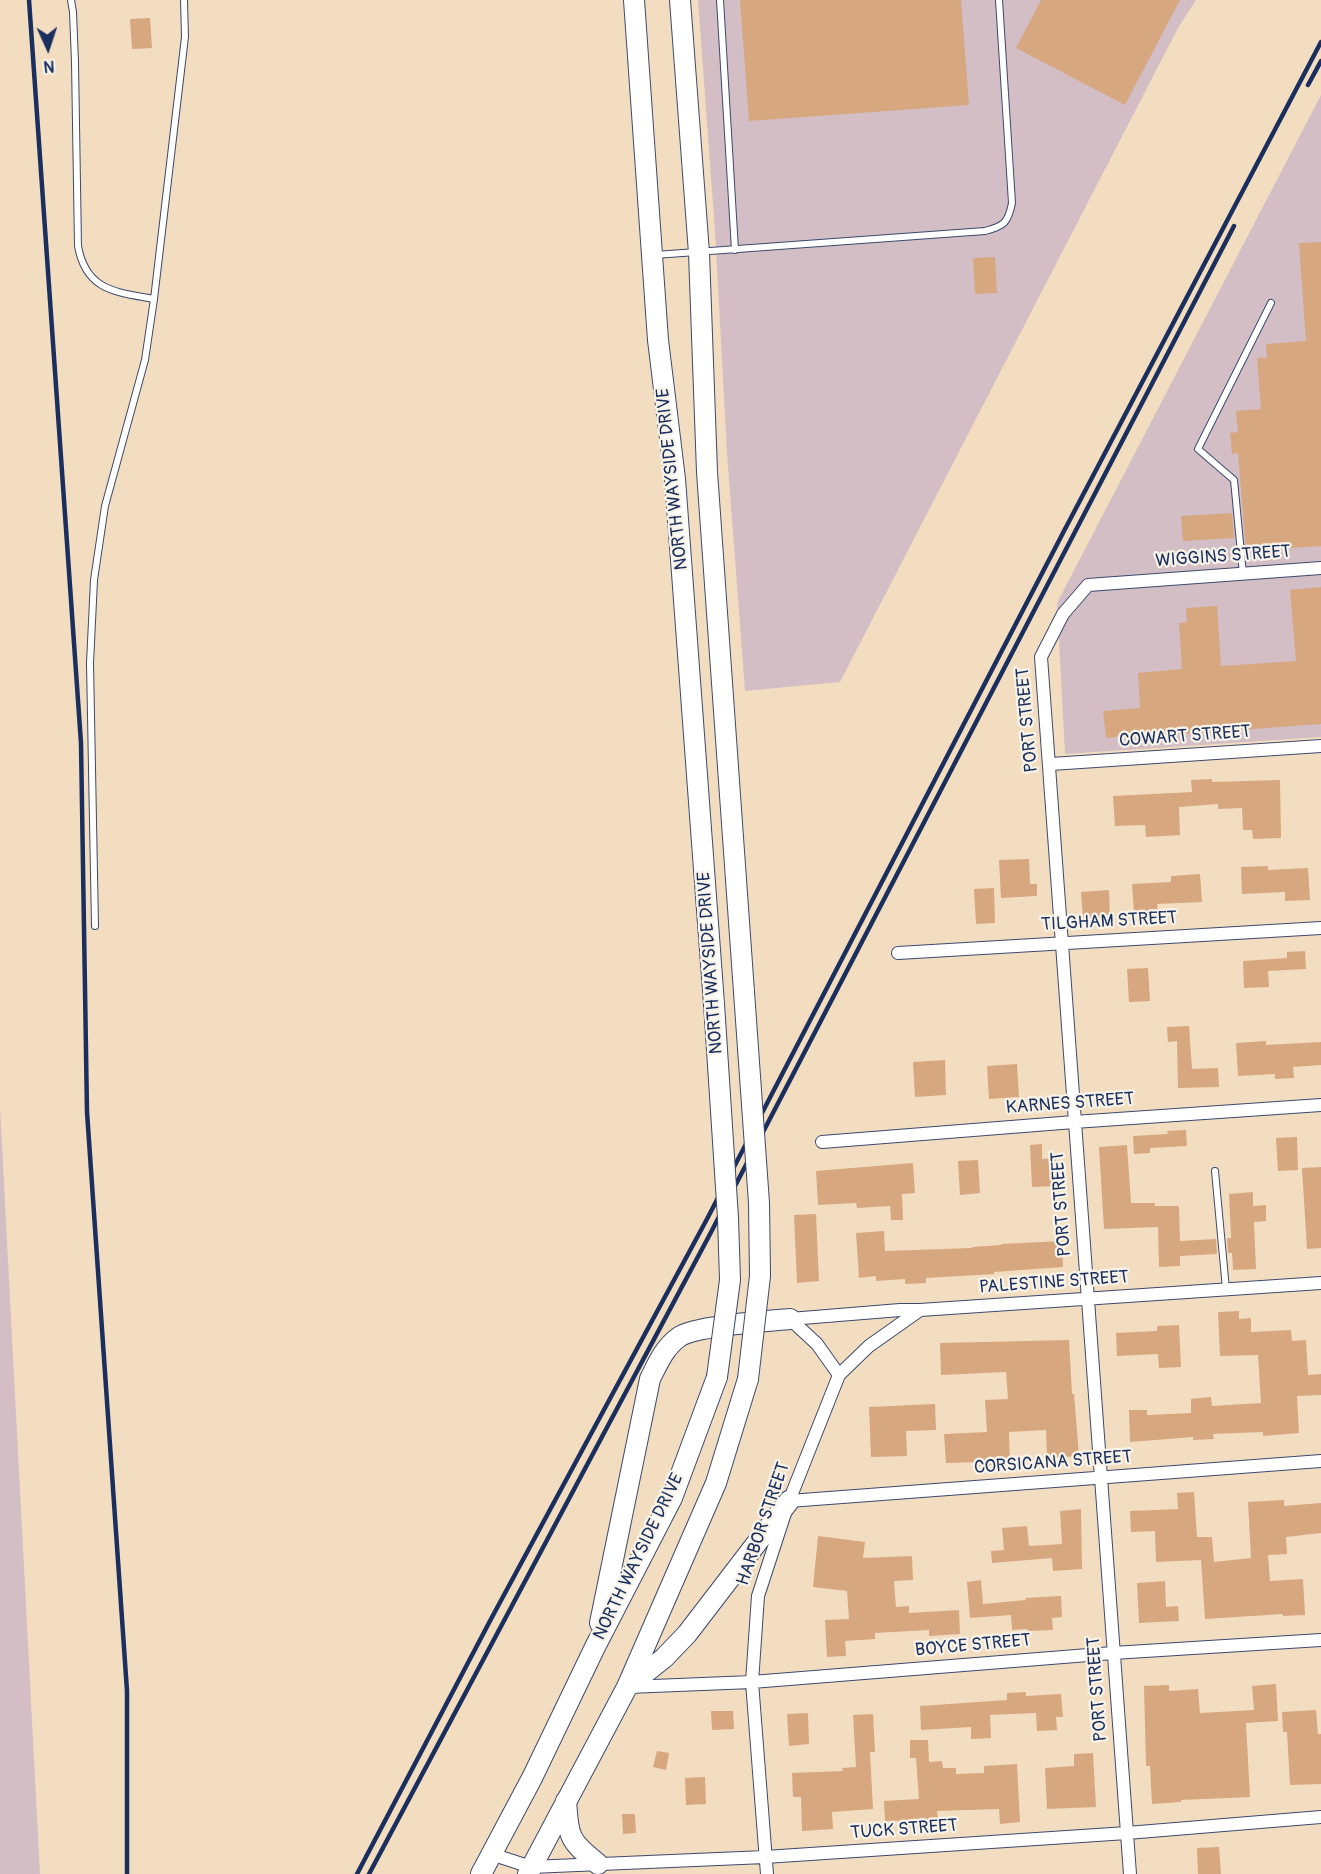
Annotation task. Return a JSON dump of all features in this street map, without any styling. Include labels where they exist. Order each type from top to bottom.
[{"type":"main road","name":"NORTH WAYSIDE DRIVE","points":[[481,1874],[532,1778],[595,1647],[672,1498],[717,1377],[730,1280],[728,1218],[675,479],[658,340],[634,0]]},
{"type":"main road","name":"NORTH WAYSIDE DRIVE","points":[[530,1870],[627,1687],[716,1483],[748,1379],[760,1276],[759,1203],[707,472],[699,253],[680,0]]},
{"type":"main road","points":[[595,1647],[650,1379],[663,1351],[681,1335],[699,1329],[790,1319]]},
{"type":"main road","points":[[627,1687],[664,1658],[687,1635],[789,1501]]},
{"type":"main road","points":[[566,1799],[570,1836],[580,1849],[598,1864]]},
{"type":"street","name":"WIGGINS STREET","points":[[1127,582],[1321,568]]},
{"type":"street","name":"PORT STREET","points":[[1127,582],[1088,585],[1063,614],[1041,657],[1051,764],[1061,942],[1130,1874]]},
{"type":"street","name":"COWART STREET","points":[[1051,764],[1321,746]]},
{"type":"street","name":"TILGHAM STREET","points":[[898,953],[1321,928]]},
{"type":"street","name":"KARNES STREET","points":[[822,1142],[1321,1105]]},
{"type":"street","name":"PALESTINE STREET","points":[[790,1319],[1321,1283]]},
{"type":"street","points":[[790,1319],[816,1344],[839,1375],[869,1346],[920,1310]]},
{"type":"street","name":"HARBOR STREET","points":[[767,1874],[752,1683],[758,1596],[789,1501],[839,1375]]},
{"type":"street","name":"CORSICANA STREET","points":[[789,1501],[1321,1461]]},
{"type":"street","name":"BOYCE STREET","points":[[627,1687],[752,1683],[1113,1653],[1321,1640]]},
{"type":"street","name":"TUCK STREET","points":[[491,1854],[530,1870],[1126,1833],[1321,1817]]},
{"type":"lane","points":[[71,0],[75,62],[78,246],[81,260],[91,278],[108,290],[154,299]]},
{"type":"lane","points":[[95,926],[90,663],[94,579],[105,506],[145,360],[185,38],[184,0]]},
{"type":"lane","points":[[720,0],[735,250]]},
{"type":"lane","points":[[651,255],[986,231],[1000,227],[1009,218],[1012,203],[999,0]]},
{"type":"lane","points":[[1243,574],[1234,480],[1198,449],[1271,303]]},
{"type":"lane","points":[[1215,1171],[1226,1289]]},
{"type":"shaded area","points":[[698,0],[1196,0],[1178,28],[840,682],[745,691],[727,453],[715,232]]},
{"type":"shaded area","points":[[1321,95],[1321,737],[1065,754],[1057,603]]},
{"type":"shaded area","points":[[0,1107],[40,1874],[0,1874]]},
{"type":"building","points":[[740,0],[961,0],[969,105],[749,121]]},
{"type":"building","points":[[1041,0],[1180,0],[1125,105],[1016,48]]},
{"type":"building","points":[[150,18],[152,48],[132,49],[130,19]]},
{"type":"building","points":[[1321,242],[1321,546],[1246,551],[1238,453],[1232,454],[1230,433],[1238,432],[1236,411],[1261,409],[1257,358],[1267,358],[1266,344],[1306,341],[1299,243]]},
{"type":"building","points":[[995,257],[997,293],[975,294],[973,258]]},
{"type":"building","points":[[1232,513],[1234,538],[1183,541],[1181,516]]},
{"type":"building","points":[[1321,587],[1321,724],[1106,738],[1103,711],[1140,708],[1138,673],[1182,669],[1179,623],[1187,622],[1186,608],[1217,606],[1221,666],[1296,661],[1290,590]]},
{"type":"building","points":[[1212,779],[1212,782],[1280,780],[1281,838],[1253,839],[1252,830],[1243,830],[1242,808],[1218,809],[1218,804],[1179,807],[1180,835],[1146,837],[1145,825],[1115,826],[1113,796],[1192,792],[1191,780]]},
{"type":"building","points":[[1029,859],[1030,884],[1037,884],[1037,896],[1001,898],[999,860]]},
{"type":"building","points":[[1268,866],[1268,870],[1308,868],[1310,900],[1285,901],[1285,892],[1242,894],[1241,867]]},
{"type":"building","points":[[1200,874],[1202,902],[1157,904],[1158,911],[1134,913],[1132,884],[1171,882],[1171,876]]},
{"type":"building","points":[[994,888],[995,923],[976,924],[974,889]]},
{"type":"building","points":[[1109,890],[1110,917],[1083,919],[1081,892]]},
{"type":"building","points":[[1305,951],[1306,969],[1268,971],[1269,987],[1244,988],[1243,961],[1287,958],[1287,952]]},
{"type":"building","points":[[1148,968],[1150,1001],[1129,1002],[1127,969]]},
{"type":"building","points":[[1189,1026],[1192,1069],[1218,1068],[1219,1087],[1178,1088],[1177,1041],[1168,1042],[1167,1027]]},
{"type":"building","points":[[1266,1041],[1266,1045],[1321,1042],[1321,1065],[1293,1067],[1294,1078],[1275,1079],[1275,1074],[1238,1076],[1236,1043]]},
{"type":"building","points":[[945,1060],[946,1095],[915,1097],[913,1062]]},
{"type":"building","points":[[1017,1064],[1019,1097],[989,1099],[987,1066]]},
{"type":"building","points":[[1186,1130],[1187,1146],[1150,1148],[1150,1153],[1134,1154],[1133,1136],[1168,1134],[1167,1131]]},
{"type":"building","points":[[1297,1137],[1298,1170],[1278,1171],[1276,1138]]},
{"type":"building","points":[[1042,1144],[1042,1159],[1056,1158],[1058,1186],[1032,1187],[1030,1145]]},
{"type":"building","points":[[1127,1145],[1131,1203],[1179,1206],[1180,1241],[1216,1239],[1217,1254],[1180,1256],[1180,1266],[1159,1267],[1158,1227],[1104,1229],[1099,1147]]},
{"type":"building","points":[[978,1160],[980,1193],[960,1195],[958,1161]]},
{"type":"building","points":[[913,1163],[915,1193],[902,1194],[903,1220],[891,1220],[890,1206],[857,1208],[856,1203],[818,1205],[816,1171]]},
{"type":"building","points":[[1321,1167],[1321,1248],[1307,1249],[1302,1168]]},
{"type":"building","points":[[1253,1192],[1253,1206],[1266,1205],[1266,1221],[1254,1222],[1256,1269],[1233,1270],[1232,1253],[1228,1253],[1227,1238],[1231,1238],[1229,1194]]},
{"type":"building","points":[[816,1214],[819,1281],[797,1283],[794,1215]]},
{"type":"building","points":[[884,1231],[885,1251],[972,1248],[1062,1241],[1063,1267],[926,1278],[926,1283],[905,1284],[905,1279],[876,1281],[876,1276],[859,1278],[856,1233]]},
{"type":"building","points":[[1239,1311],[1239,1319],[1251,1318],[1251,1332],[1291,1330],[1292,1341],[1306,1340],[1308,1375],[1321,1374],[1321,1395],[1297,1396],[1299,1433],[1263,1436],[1263,1432],[1213,1434],[1214,1439],[1193,1440],[1193,1437],[1130,1442],[1129,1410],[1147,1410],[1147,1415],[1191,1413],[1191,1399],[1211,1397],[1212,1406],[1261,1403],[1258,1355],[1220,1356],[1218,1312]]},
{"type":"building","points":[[1179,1325],[1181,1367],[1159,1368],[1158,1354],[1117,1356],[1116,1333],[1157,1331],[1157,1326]]},
{"type":"building","points":[[1069,1340],[1079,1456],[1047,1458],[1046,1430],[1009,1432],[1010,1464],[979,1466],[979,1462],[946,1463],[944,1434],[987,1432],[985,1400],[1008,1399],[1006,1372],[941,1375],[940,1343]]},
{"type":"building","points":[[935,1404],[936,1430],[906,1431],[907,1456],[871,1457],[869,1407]]},
{"type":"building","points":[[1194,1492],[1197,1537],[1212,1537],[1214,1562],[1251,1558],[1248,1502],[1284,1500],[1284,1506],[1321,1503],[1321,1533],[1286,1537],[1287,1554],[1268,1555],[1270,1581],[1303,1579],[1305,1615],[1283,1616],[1283,1614],[1205,1619],[1201,1560],[1156,1562],[1155,1531],[1131,1532],[1130,1511],[1178,1509],[1177,1493]]},
{"type":"building","points":[[1081,1509],[1082,1569],[1053,1571],[1052,1558],[992,1563],[991,1551],[1004,1550],[1002,1528],[1027,1526],[1029,1546],[1062,1544],[1060,1511]]},
{"type":"building","points":[[818,1536],[865,1542],[863,1558],[912,1556],[913,1580],[894,1581],[896,1607],[909,1606],[909,1613],[959,1610],[960,1634],[929,1636],[929,1630],[875,1633],[875,1639],[845,1641],[846,1656],[827,1657],[825,1620],[849,1619],[847,1591],[813,1587]]},
{"type":"building","points":[[981,1580],[983,1604],[1061,1596],[1062,1617],[1052,1618],[1053,1630],[1027,1631],[1027,1629],[1012,1630],[1011,1615],[970,1618],[967,1582]]},
{"type":"building","points":[[1165,1581],[1166,1607],[1178,1606],[1179,1621],[1139,1623],[1137,1583]]},
{"type":"building","points":[[1276,1684],[1278,1721],[1246,1723],[1250,1797],[1181,1800],[1181,1802],[1152,1804],[1150,1766],[1146,1766],[1144,1686],[1169,1685],[1169,1691],[1198,1689],[1200,1713],[1254,1710],[1252,1686]]},
{"type":"building","points":[[1026,1692],[1026,1696],[1061,1694],[1063,1717],[1056,1717],[1057,1730],[1037,1731],[1036,1713],[990,1715],[991,1738],[971,1739],[971,1727],[921,1730],[920,1706],[1007,1700],[1007,1693]]},
{"type":"building","points":[[1316,1710],[1318,1734],[1321,1734],[1321,1784],[1290,1785],[1287,1732],[1283,1732],[1282,1712]]},
{"type":"building","points":[[711,1711],[733,1711],[734,1729],[712,1730]]},
{"type":"building","points":[[808,1713],[809,1744],[789,1746],[787,1714]]},
{"type":"building","points":[[873,1714],[875,1752],[870,1752],[873,1809],[832,1812],[833,1829],[802,1831],[801,1797],[793,1797],[792,1773],[843,1771],[842,1768],[856,1767],[853,1715]]},
{"type":"building","points":[[910,1740],[928,1740],[929,1762],[942,1761],[943,1768],[956,1768],[956,1774],[984,1773],[984,1766],[1017,1764],[1020,1822],[1000,1824],[999,1809],[937,1811],[938,1820],[885,1821],[884,1801],[919,1799],[916,1758],[910,1758]]},
{"type":"building","points":[[657,1751],[669,1753],[666,1770],[653,1767]]},
{"type":"building","points":[[1093,1753],[1096,1807],[1047,1809],[1045,1768],[1074,1766],[1074,1754]]},
{"type":"building","points":[[705,1777],[706,1804],[686,1805],[685,1778]]},
{"type":"building","points":[[622,1814],[635,1814],[636,1833],[623,1834]]},
{"type":"building","points":[[1219,1847],[1221,1874],[1198,1874],[1197,1848]]},
{"type":"railway","points":[[29,0],[81,743],[87,1112],[127,1691],[127,1874]]},
{"type":"railway","points":[[357,1874],[491,1619],[707,1219],[1321,42]]},
{"type":"railway","points":[[1308,85],[1321,61]]},
{"type":"railway","points":[[369,1874],[709,1236],[1234,226]]}]
